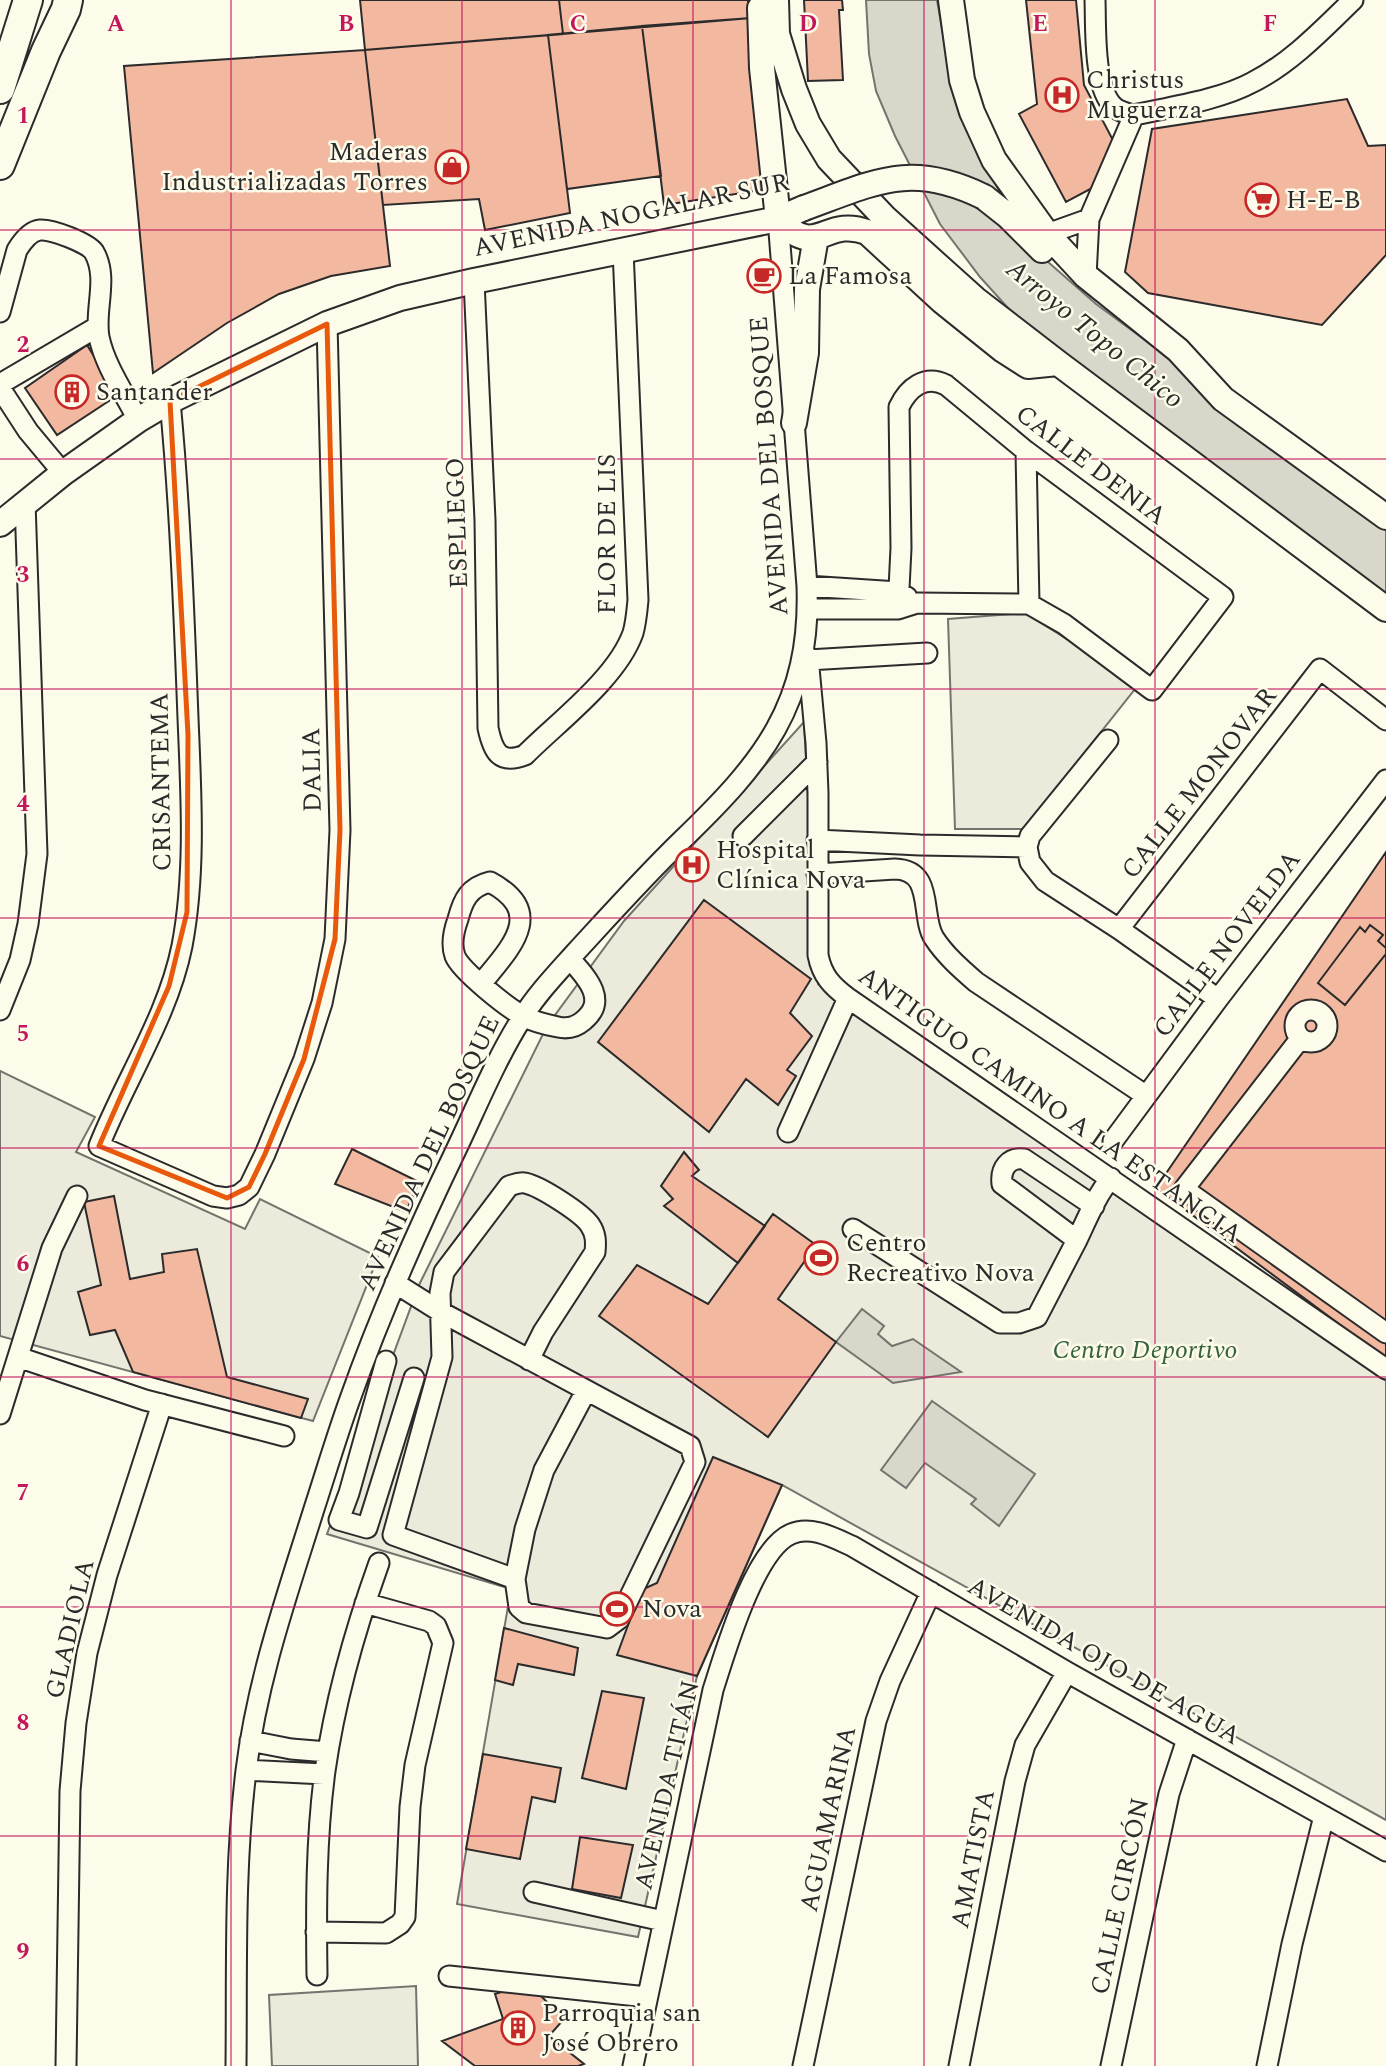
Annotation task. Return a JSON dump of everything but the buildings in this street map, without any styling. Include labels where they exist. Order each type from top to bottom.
[{"type":"highway","points":[[0,89],[28,0]]},
{"type":"highway","points":[[0,165],[46,51],[70,3]]},
{"type":"main road","points":[[760,0],[762,68],[778,219],[789,231],[801,238],[816,237],[844,228],[867,232],[942,301],[1003,351],[1028,366],[1058,363]]},
{"type":"main road","points":[[776,0],[777,34],[808,124],[829,159],[885,218],[975,299],[1386,609]]},
{"type":"main road","points":[[951,0],[962,80],[972,112],[994,160],[1046,234],[1086,276],[1178,350],[1223,399],[1386,517]]},
{"type":"main road","name":"AVENIDA NOGALAR SUR","points":[[0,524],[63,473],[138,420],[170,401],[327,324],[400,298],[778,219],[891,179],[934,178],[957,184],[985,197],[1008,215],[1096,304],[1223,399]]},
{"type":"main road","points":[[794,423],[806,353],[807,289],[816,237]]},
{"type":"main road","points":[[0,499],[25,502]]},
{"type":"street","points":[[1095,0],[1099,69],[1105,93],[1112,105],[1121,112],[1134,115],[1251,84],[1275,70],[1353,0]]},
{"type":"street","points":[[1086,276],[1089,219],[1134,115]]},
{"type":"street","name":"AVENIDA DEL BOSQUE","points":[[236,2066],[240,1830],[250,1741],[275,1632],[368,1350],[469,1122],[523,1016],[570,959],[650,872],[702,823],[746,774],[774,735],[785,714],[807,651],[807,586],[778,219]]},
{"type":"street","points":[[1046,234],[1089,219]]},
{"type":"street","points":[[0,312],[17,250],[22,242],[40,230],[51,231],[88,245],[94,254],[100,278],[97,327],[106,358],[138,420]]},
{"type":"street","name":"FLOR DE LIS","points":[[505,759],[513,760],[524,755],[609,674],[634,631],[638,600],[623,250]]},
{"type":"street","name":"ESPLIEGO","points":[[474,281],[485,520],[488,728],[492,744],[505,759]]},
{"type":"street","name":"DALIA","points":[[99,1146],[214,1196],[227,1198],[239,1195],[249,1187],[265,1154],[304,1059],[322,1003],[335,939],[340,816],[327,324]]},
{"type":"street","points":[[63,473],[27,431],[0,386],[97,327]]},
{"type":"street","name":"CALLE DENIA","points":[[898,601],[901,548],[899,407],[905,395],[915,386],[927,380],[937,380],[1026,451],[1223,597],[1152,690],[1064,624],[1029,604]]},
{"type":"street","name":"CRISANTEMA","points":[[99,1146],[165,998],[181,947],[187,912],[190,858],[188,735],[178,494],[170,401]]},
{"type":"street","points":[[807,586],[917,603],[1029,604],[1026,451]]},
{"type":"street","points":[[0,1010],[23,948],[34,893],[37,854],[25,502]]},
{"type":"street","points":[[808,609],[898,601]]},
{"type":"street","points":[[807,651],[927,653]]},
{"type":"street","name":"ANTIGUO CAMINO A LA ESTANCIA","points":[[807,651],[817,762],[818,955],[825,976],[848,998],[1386,1369]]},
{"type":"street","name":"CALLE MONOVAR","points":[[1119,929],[1320,669],[1386,720]]},
{"type":"street","points":[[1108,740],[1037,826],[1027,847],[1030,862],[1045,881],[1119,929],[1217,999]]},
{"type":"street","points":[[743,836],[817,762]]},
{"type":"street","name":"CALLE NOVELDA","points":[[1113,1141],[1217,999],[1386,780]]},
{"type":"street","points":[[817,840],[1027,847]]},
{"type":"street","points":[[817,874],[895,869],[913,874],[922,886],[933,936],[958,966],[976,982],[1145,1096]]},
{"type":"street","points":[[481,984],[515,940],[520,929],[520,918],[517,905],[510,895],[490,882],[478,885],[467,894],[455,928],[453,944],[455,956],[463,969],[481,984],[523,1016],[560,1028],[577,1026],[591,1015],[596,1001],[590,981],[570,959]]},
{"type":"street","points":[[788,1132],[848,998]]},
{"type":"street","points":[[1164,1215],[1300,1039]]},
{"type":"street","points":[[1077,1240],[1002,1184],[1007,1162],[1014,1158],[1024,1159],[1094,1206]]},
{"type":"street","points":[[853,1229],[1000,1323],[1019,1323],[1037,1317],[1111,1178]]},
{"type":"street","points":[[393,1535],[442,1357],[440,1293],[444,1272],[509,1186],[521,1182],[535,1186],[585,1218],[597,1240],[595,1252],[543,1332],[529,1360]]},
{"type":"street","points":[[1184,1189],[1386,1333]]},
{"type":"street","points":[[0,1414],[52,1248],[76,1196]]},
{"type":"street","points":[[396,1283],[441,1312],[690,1446],[695,1462],[619,1619],[607,1628],[526,1613],[519,1607],[515,1578],[525,1529],[544,1471],[586,1391]]},
{"type":"street","points":[[368,1350],[434,1388]]},
{"type":"street","points":[[18,1357],[162,1404],[284,1436]]},
{"type":"street","points":[[386,1361],[339,1521],[393,1535],[515,1578]]},
{"type":"street","points":[[368,1528],[414,1378]]},
{"type":"street","name":"GLADIOLA","points":[[66,2066],[70,1791],[76,1723],[87,1653],[107,1575],[162,1404]]},
{"type":"street","name":"AVENIDA OJO DE AGUA","points":[[792,1533],[808,1531],[825,1534],[852,1546],[1067,1672],[1386,1851]]},
{"type":"street","name":"AVENIDA TITÁN","points":[[633,2066],[713,1690],[733,1630],[763,1561],[777,1543],[792,1533]]},
{"type":"street","points":[[317,1975],[319,1826],[324,1774],[338,1701],[365,1602],[379,1563]]},
{"type":"street","name":"AGUAMARINA","points":[[803,2066],[876,1721],[890,1681],[931,1592]]},
{"type":"street","points":[[316,1932],[386,1933],[400,1924],[405,1917],[410,1807],[415,1765],[443,1643],[436,1626],[429,1621],[365,1602]]},
{"type":"street","name":"AMATISTA","points":[[959,2066],[1025,1745],[1067,1672]]},
{"type":"street","name":"CALLE CIRCÓN","points":[[1111,2066],[1156,1848],[1169,1794],[1188,1739]]},
{"type":"street","points":[[250,1741],[291,1749],[328,1752]]},
{"type":"street","points":[[246,1770],[324,1774]]},
{"type":"street","points":[[1267,2066],[1292,1944],[1324,1816]]},
{"type":"street","points":[[534,1892],[663,1921]]},
{"type":"street","points":[[449,1976],[647,1997]]},
{"type":"highlighted area","points":[[327,324],[340,830],[335,939],[304,1059],[265,1154],[249,1187],[227,1198],[99,1146],[169,986],[187,912],[188,735],[170,401]]},
{"type":"green space","points":[[1025,613],[1139,684],[1024,829],[955,829],[948,619]]},
{"type":"green space","name":"Centro Recreativo Nova","points":[[804,722],[818,984],[1386,1381],[1386,1820],[782,1485],[697,1676],[638,1937],[457,1904],[511,1589],[327,1534],[419,1285],[547,1026],[624,921]]},
{"type":"green space","points":[[0,1071],[95,1117],[76,1152],[245,1229],[260,1199],[378,1257],[313,1421],[0,1336]]},
{"type":"green space","points":[[416,1986],[418,2066],[272,2066],[269,1995]]},
{"type":"water","name":"Arroyo Topo Chico","points":[[866,0],[937,0],[948,64],[973,137],[1023,240],[1096,304],[1386,517],[1386,609],[1058,363],[980,277],[940,224],[895,136],[876,91],[869,54]]},
{"type":"water","points":[[862,1309],[884,1326],[878,1334],[892,1346],[913,1339],[961,1372],[893,1383],[836,1342]]},
{"type":"water","points":[[932,1401],[1035,1474],[999,1526],[971,1504],[976,1499],[925,1463],[906,1488],[881,1470]]},
{"type":"place","name":"Christus Muguerza","points":[[1062,95]]},
{"type":"place","name":"Maderas Industrializadas Torres","points":[[452,167]]},
{"type":"place","name":"H-E-B","points":[[1262,200]]},
{"type":"place","name":"La Famosa","points":[[764,276]]},
{"type":"place","name":"Santander","points":[[72,392]]},
{"type":"place","name":"Hospital Clínica Nova","points":[[692,865]]},
{"type":"place","name":"Centro Recreativo Nova","points":[[821,1258]]},
{"type":"place","name":"Nova","points":[[617,1609]]},
{"type":"place","name":"Parroquia san José Obrero","points":[[518,2028]]},
{"type":"park label","name":"Centro Deportivo","points":[[1145,1350]]}]
